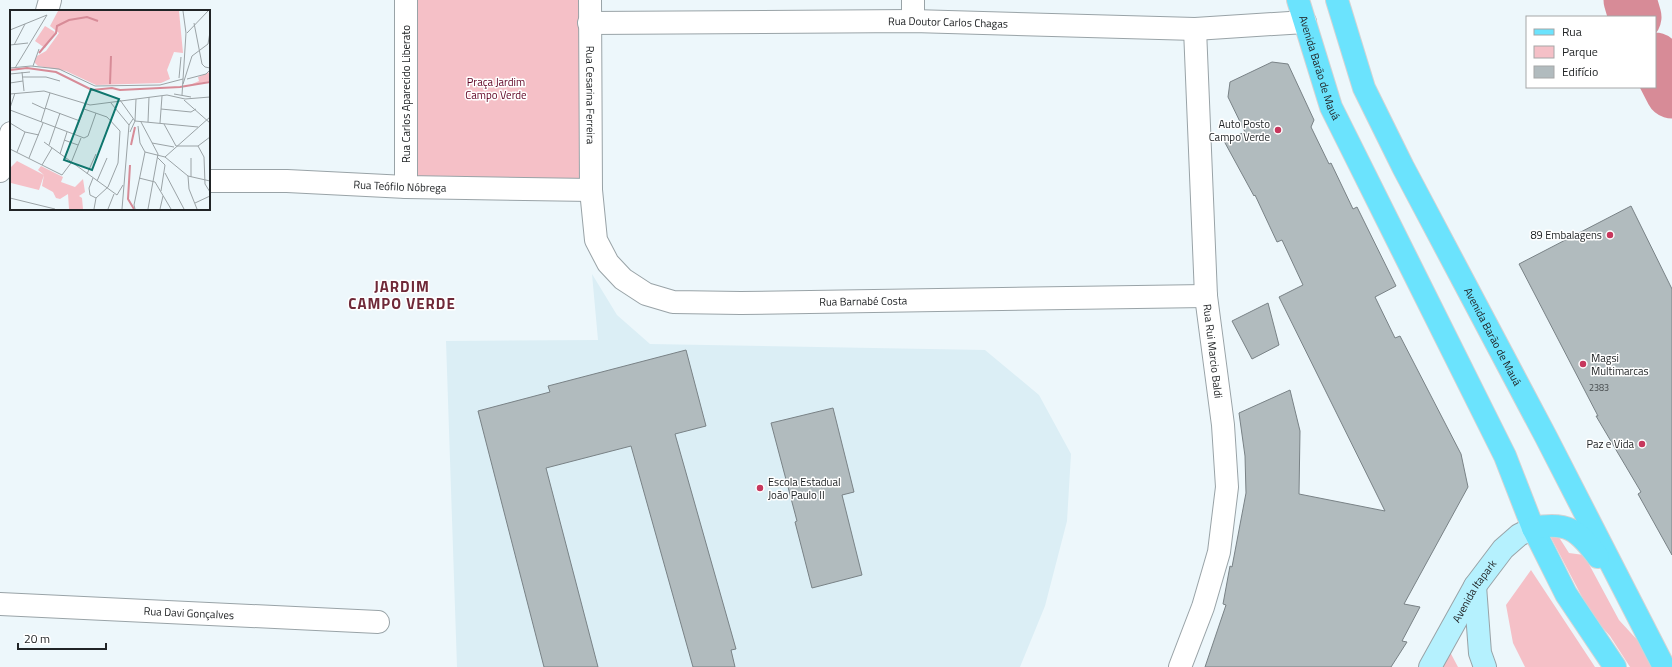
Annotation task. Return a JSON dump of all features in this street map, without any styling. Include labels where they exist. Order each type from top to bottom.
[{"type":"main road","name":"Avenida Barão de Mauá","points":[[1298,0],[1331,107],[1505,456],[1533,528],[1566,594],[1615,667]]},
{"type":"main road","name":"Avenida Barão de Mauá","points":[[1337,0],[1364,88],[1403,167],[1632,603],[1664,667]]},
{"type":"main road","points":[[1533,528],[1550,524],[1566,528],[1579,535],[1593,551],[1632,603]]},
{"type":"main road","name":"Avenida Itapark","points":[[1430,667],[1475,586],[1503,549],[1519,535],[1533,528]]},
{"type":"main road","points":[[1475,586],[1480,653],[1485,667]]},
{"type":"street","points":[[46,10],[50,0]]},
{"type":"street","name":"Rua Carlos Aparecido Liberato","points":[[406,0],[406,187]]},
{"type":"street","name":"Rua Cesarina Ferreira","points":[[590,0],[591,190]]},
{"type":"street","name":"Rua Doutor Carlos Chagas","points":[[589,23],[913,11],[1195,29],[1305,22]]},
{"type":"street","name":"Rua Rui Marcio Baldi","points":[[1180,667],[1203,607],[1219,552],[1227,487],[1223,425],[1206,296],[1195,29]]},
{"type":"street","points":[[0,171],[10,136]]},
{"type":"street","name":"Rua Teófilo Nóbrega","points":[[210,181],[287,181],[406,187],[591,190]]},
{"type":"street","name":"Rua Barnabé Costa","points":[[591,190],[596,240],[608,264],[623,279],[646,294],[673,302],[741,303],[1206,296]]},
{"type":"street","name":"Rua Davi Gonçalves","points":[[0,604],[378,622]]},
{"type":"shaded area","name":"Escola Estadual João Paulo II","points":[[592,274],[617,315],[650,344],[985,350],[1039,395],[1071,454],[1067,521],[1045,606],[1020,667],[457,667],[446,341],[598,340]]},
{"type":"green space","name":"Praça Jardim Campo Verde","points":[[412,0],[583,0],[579,180],[412,179]]},
{"type":"green space","points":[[1555,531],[1569,553],[1584,555],[1619,620],[1652,656],[1655,667],[1630,667],[1610,636],[1592,616],[1548,532]]},
{"type":"green space","points":[[1531,570],[1595,667],[1525,667],[1513,643],[1506,605]]},
{"type":"green space","points":[[1450,652],[1458,667],[1441,667]]},
{"type":"building","points":[[1272,62],[1288,64],[1314,120],[1311,127],[1329,164],[1331,163],[1353,209],[1357,207],[1396,286],[1375,297],[1395,338],[1400,336],[1461,454],[1468,487],[1404,604],[1420,607],[1402,641],[1407,642],[1391,667],[1205,667],[1226,605],[1223,604],[1230,566],[1232,567],[1246,493],[1245,456],[1239,413],[1290,390],[1300,431],[1299,494],[1385,511],[1279,297],[1303,285],[1282,240],[1277,242],[1255,195],[1254,196],[1224,141],[1245,132],[1228,97],[1230,82]]},
{"type":"building","points":[[1631,206],[1672,289],[1672,555],[1638,494],[1641,492],[1596,416],[1598,416],[1519,264]]},
{"type":"building","points":[[1268,303],[1279,345],[1252,359],[1232,321]]},
{"type":"building","points":[[686,350],[706,426],[675,434],[736,649],[731,650],[735,667],[693,667],[631,446],[546,468],[598,667],[544,667],[478,411],[550,392],[548,386]]},
{"type":"building","points":[[833,408],[854,492],[842,495],[862,575],[812,588],[795,522],[797,521],[771,423]]},
{"type":"waterway","points":[[1630,0],[1635,16]]},
{"type":"waterway","points":[[1656,61],[1672,92]]},
{"type":"place","name":"Auto Posto Campo Verde","points":[[1278,130]]},
{"type":"place","name":"89 Embalagens","points":[[1610,235]]},
{"type":"place","name":"Magsi Multimarcas","points":[[1583,364]]},
{"type":"place","name":"Paz e Vida","points":[[1642,444]]},
{"type":"place","name":"Escola Estadual João Paulo II","points":[[760,488]]},
{"type":"district","name":"JARDIM CAMPO VERDE","points":[[402,296]]}]
